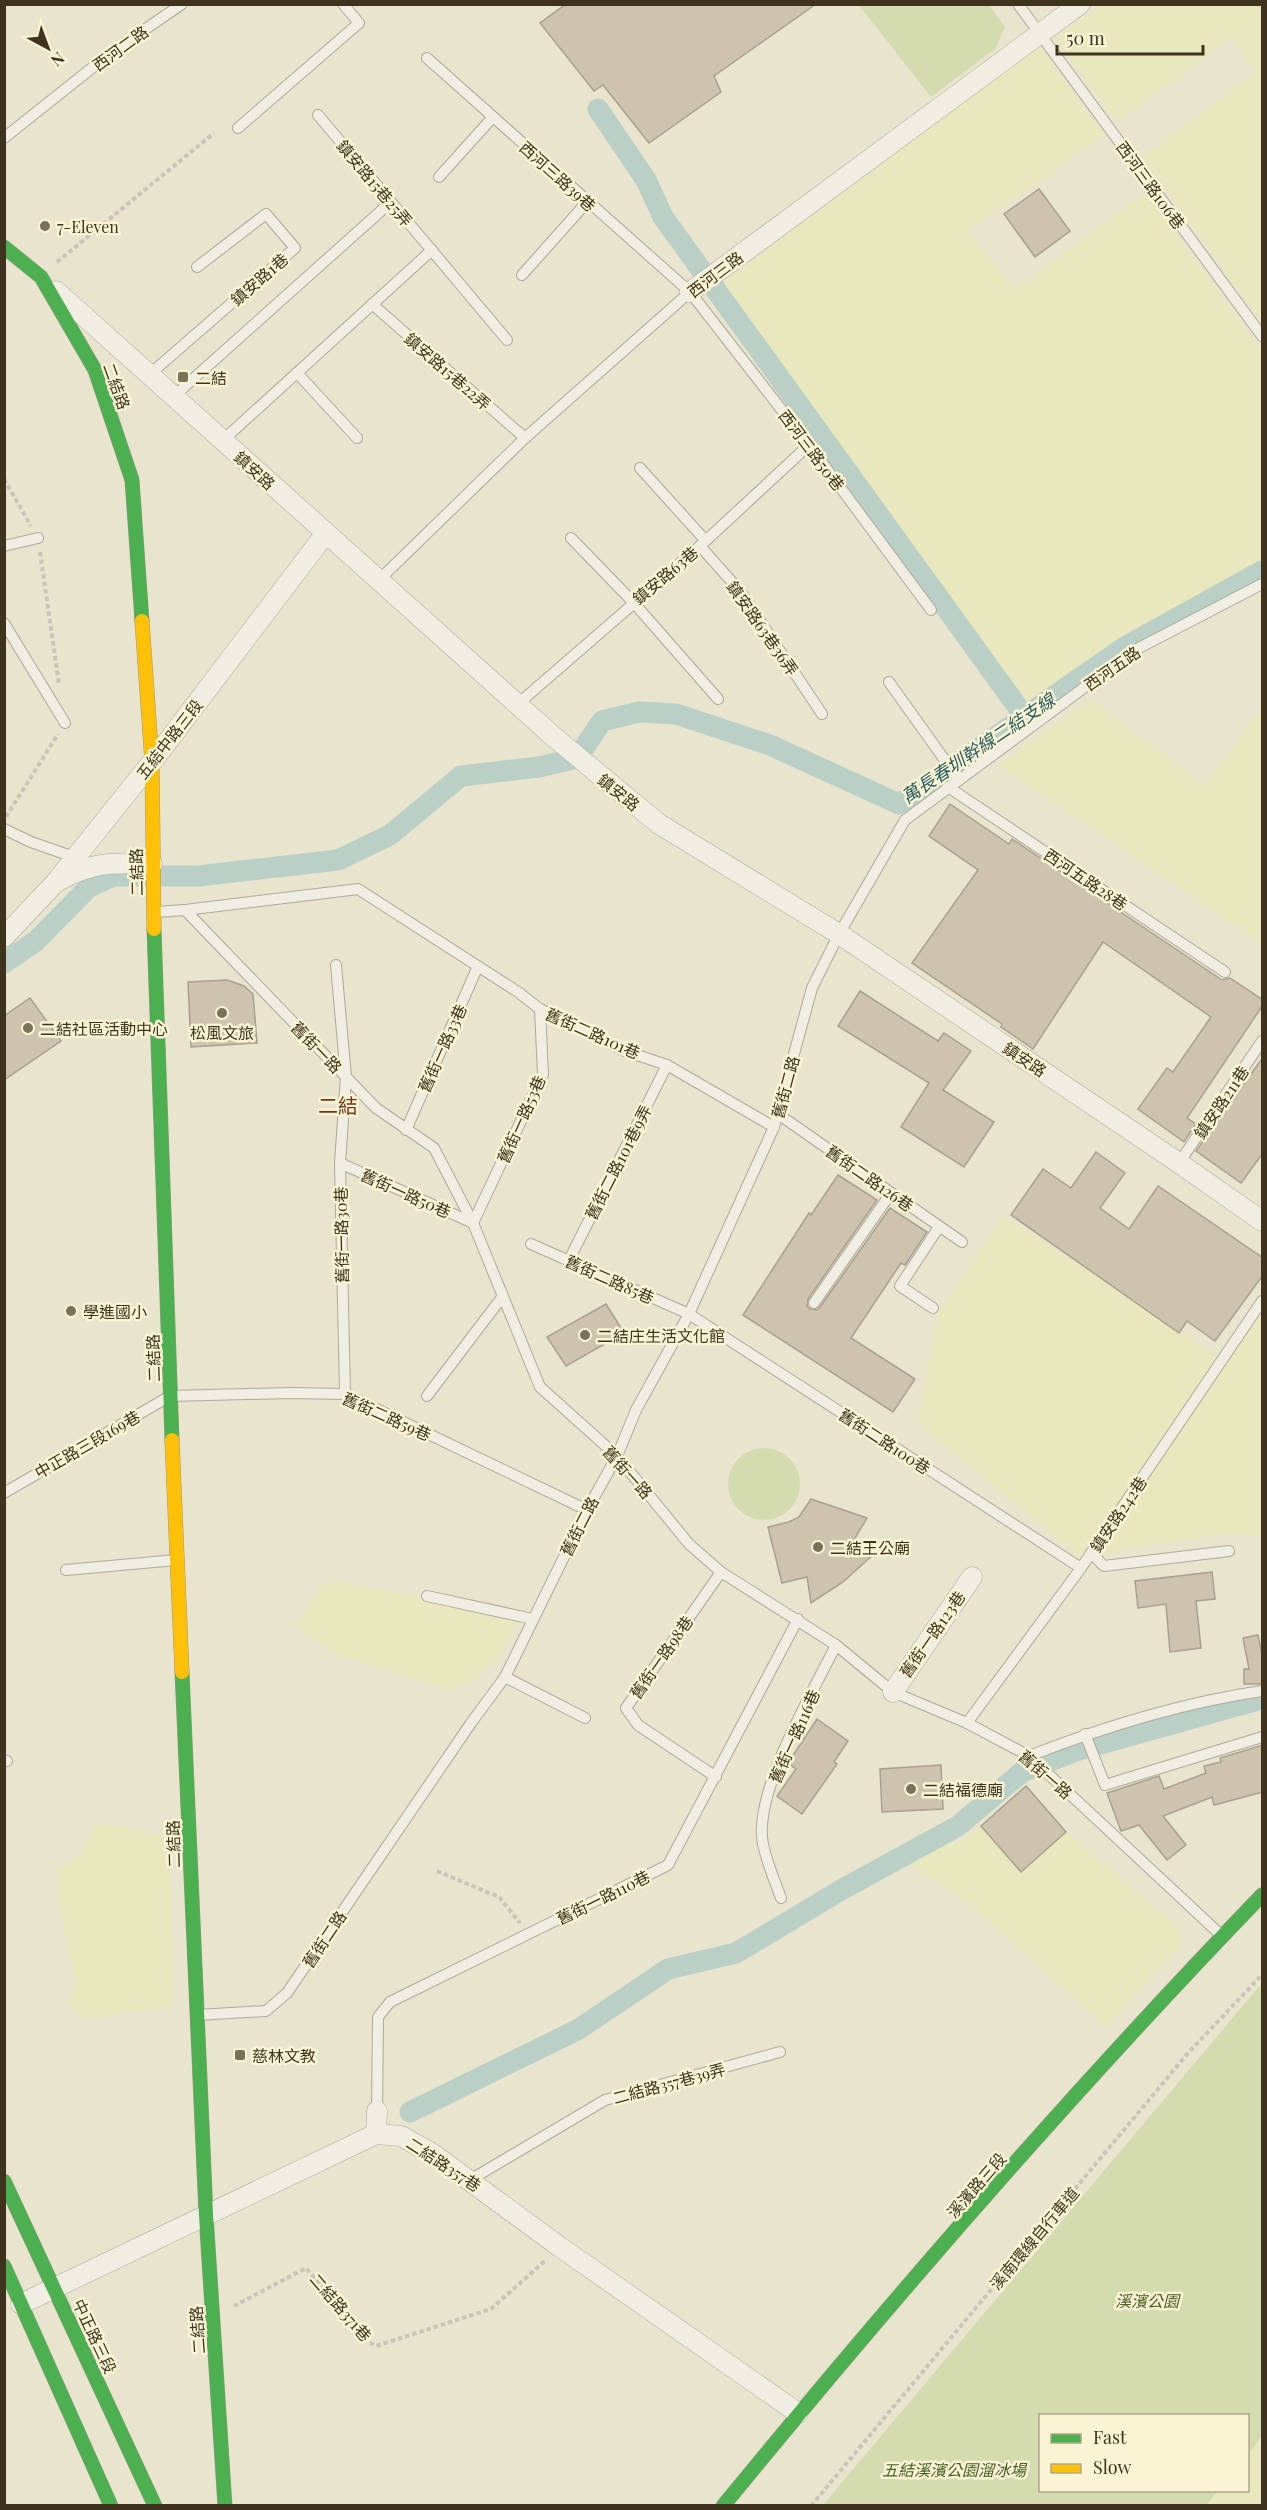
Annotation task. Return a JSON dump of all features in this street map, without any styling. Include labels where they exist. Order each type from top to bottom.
[{"type":"street","name":"西河三路","points":[[690,292],[1080,4]]},
{"type":"street","name":"二結路","points":[[4,247],[41,278],[95,370],[132,480],[152,762],[153,912],[170,1396],[206,2215],[225,2505]]},
{"type":"street","name":"鎮安路","points":[[41,278],[519,703],[554,737],[659,824],[839,934],[1263,1221]]},
{"type":"street","name":"五結中路三段","points":[[4,937],[55,883],[152,762],[326,533]]},
{"type":"street","points":[[55,883],[82,868],[114,863],[152,868]]},
{"type":"street","name":"舊街一路123巷","points":[[893,1692],[972,1577]]},
{"type":"street","name":"溪濱路三段","points":[[723,2505],[798,2413],[1022,2157],[1222,1936],[1263,1895]]},
{"type":"street","points":[[21,2304],[376,2134],[377,2111]]},
{"type":"street","name":"二結路357巷","points":[[376,2134],[401,2136],[470,2180],[561,2247],[798,2413]]},
{"type":"street","name":"中正路三段","points":[[4,2181],[155,2505]]},
{"type":"street","points":[[4,2266],[111,2505]]},
{"type":"lane","name":"西河二路","points":[[4,138],[112,52],[182,4]]},
{"type":"lane","points":[[238,128],[359,23],[343,4]]},
{"type":"lane","name":"西河三路106巷","points":[[1018,4],[1263,336]]},
{"type":"lane","name":"西河三路39巷","points":[[427,58],[690,292]]},
{"type":"lane","name":"鎮安路15巷25弄","points":[[318,115],[507,340]]},
{"type":"lane","points":[[439,177],[493,117]]},
{"type":"lane","points":[[174,396],[391,202]]},
{"type":"lane","points":[[522,275],[587,202]]},
{"type":"lane","name":"鎮安路1巷","points":[[150,374],[295,248],[266,214],[197,267]]},
{"type":"lane","points":[[222,441],[432,250]]},
{"type":"lane","name":"西河三路","points":[[379,580],[525,438],[690,292]]},
{"type":"lane","name":"西河三路50巷","points":[[690,292],[809,445],[931,610]]},
{"type":"lane","name":"鎮安路15巷22弄","points":[[372,304],[525,438]]},
{"type":"lane","points":[[297,373],[357,438]]},
{"type":"lane","name":"鎮安路63巷","points":[[519,703],[703,543],[809,445]]},
{"type":"lane","name":"鎮安路63巷36弄","points":[[640,468],[740,591],[822,714]]},
{"type":"lane","points":[[4,546],[38,538]]},
{"type":"lane","points":[[572,538],[633,602],[718,699]]},
{"type":"lane","name":"西河五路","points":[[839,934],[905,820],[1135,650],[1263,584]]},
{"type":"lane","points":[[4,622],[65,723]]},
{"type":"lane","points":[[889,682],[959,780]]},
{"type":"lane","name":"西河五路28巷","points":[[948,787],[1225,972]]},
{"type":"lane","points":[[4,829],[31,842],[74,857]]},
{"type":"lane","name":"舊街二路101巷","points":[[185,910],[358,889],[518,992],[540,1010],[625,1051],[667,1065],[774,1127]]},
{"type":"lane","points":[[153,912],[185,910]]},
{"type":"lane","name":"舊街一路","points":[[185,910],[376,1108],[434,1148],[473,1223],[540,1387],[616,1456],[689,1544],[721,1572],[836,1645],[893,1692],[967,1722],[1029,1756],[1222,1936]]},
{"type":"lane","name":"舊街二路","points":[[197,2015],[267,2011],[287,1993],[471,1723],[505,1677],[616,1456],[636,1410],[689,1314],[774,1127],[812,988],[839,934]]},
{"type":"lane","name":"舊街一路30巷","points":[[336,965],[346,1077],[340,1163],[345,1394]]},
{"type":"lane","name":"舊街一路33巷","points":[[406,1130],[478,966]]},
{"type":"lane","name":"舊街一路53巷","points":[[473,1223],[543,1074],[540,1010]]},
{"type":"lane","name":"鎮安路211巷","points":[[1179,1163],[1263,1041]]},
{"type":"lane","name":"舊街二路101巷9弄","points":[[569,1260],[667,1065]]},
{"type":"lane","name":"舊街二路126巷","points":[[777,1114],[962,1242]]},
{"type":"lane","name":"舊街一路50巷","points":[[340,1163],[473,1223]]},
{"type":"lane","points":[[814,1303],[891,1193]]},
{"type":"lane","points":[[933,1308],[900,1286],[939,1227]]},
{"type":"lane","name":"舊街二路85巷","points":[[531,1245],[689,1314]]},
{"type":"lane","points":[[427,1396],[503,1296]]},
{"type":"lane","name":"鎮安路242巷","points":[[967,1722],[1081,1568],[1263,1301]]},
{"type":"lane","name":"舊街二路100巷","points":[[689,1314],[1081,1568]]},
{"type":"lane","name":"舊街二路59巷","points":[[170,1396],[345,1394],[587,1510]]},
{"type":"lane","name":"中正路三段169巷","points":[[4,1493],[170,1396]]},
{"type":"lane","points":[[1091,1553],[1104,1566],[1229,1551]]},
{"type":"lane","points":[[66,1570],[177,1560]]},
{"type":"lane","name":"舊街一路98巷","points":[[716,1777],[638,1725],[626,1708],[721,1572]]},
{"type":"lane","points":[[427,1596],[533,1619]]},
{"type":"lane","name":"舊街一路110巷","points":[[377,2111],[378,2018],[390,2002],[668,1865],[798,1620]]},
{"type":"lane","name":"舊街一路116巷","points":[[781,1898],[761,1838],[765,1803],[782,1754],[836,1645]]},
{"type":"lane","points":[[505,1677],[585,1718]]},
{"type":"lane","points":[[1029,1756],[1085,1734],[1232,1695],[1263,1691]]},
{"type":"lane","points":[[1085,1734],[1105,1785],[1263,1737]]},
{"type":"lane","name":"二結路357巷39弄","points":[[470,2180],[605,2100],[780,2052]]},
{"type":"path","points":[[41,278],[94,229],[214,133]]},
{"type":"path","points":[[4,479],[38,538],[60,688]]},
{"type":"path","points":[[4,820],[65,723]]},
{"type":"path","points":[[437,1871],[499,1897],[528,1934]]},
{"type":"path","name":"溪南環線自行車道","points":[[811,2505],[1188,2053],[1263,1975]]},
{"type":"path","name":"二結路371巷","points":[[213,2317],[306,2268],[365,2340],[375,2346],[491,2309],[561,2247]]},
{"type":"shaded area","points":[[1101,5],[1262,5],[1262,322],[1142,156],[1256,72],[1231,38],[1117,122],[1055,38]]},
{"type":"shaded area","points":[[1040,46],[1104,135],[968,232],[1015,289],[1146,192],[1262,352],[1262,564],[1129,638],[1030,708],[719,285]]},
{"type":"shaded area","points":[[1090,699],[1205,785],[1262,708],[1262,944],[998,765]]},
{"type":"shaded area","points":[[1003,1215],[1226,1361],[1262,1314],[1262,1536],[1221,1535],[1141,1546],[1082,1560],[917,1423],[938,1313]]},
{"type":"shaded area","points":[[332,1581],[514,1612],[518,1620],[498,1658],[463,1686],[453,1690],[341,1657],[297,1628],[304,1612],[319,1590],[324,1584]]},
{"type":"shaded area","points":[[94,1824],[143,1829],[165,1839],[170,1846],[174,2006],[93,2018],[83,2017],[67,2004],[76,1984],[57,1895],[58,1869],[78,1857]]},
{"type":"shaded area","points":[[981,1826],[1022,1872],[1066,1832],[1173,1922],[1186,1939],[1106,2027],[965,1901],[899,1857],[940,1831],[955,1845]]},
{"type":"shaded area","points":[[1262,2436],[1262,2505],[1206,2506],[1217,2492],[1249,2492],[1249,2453]]},
{"type":"green space","points":[[859,5],[989,5],[1005,27],[995,49],[931,97]]},
{"type":"green space","points":[[771,1448],[790,1458],[798,1470],[800,1484],[798,1498],[790,1510],[778,1518],[757,1520],[738,1510],[730,1498],[728,1477],[738,1458],[750,1450]]},
{"type":"green space","name":"溪濱公園","points":[[1262,1983],[1262,2436],[1249,2453],[1249,2414],[1039,2414],[1039,2492],[1217,2492],[1206,2505],[823,2505]]},
{"type":"building","points":[[566,4],[816,4],[714,76],[721,92],[649,143],[603,85],[594,91],[540,23]]},
{"type":"building","points":[[1039,189],[1070,231],[1035,257],[1004,214]]},
{"type":"building","points":[[950,804],[1009,844],[1012,839],[1222,980],[1230,978],[1263,1000],[1263,1005],[1187,1118],[1196,1124],[1184,1142],[1138,1109],[1167,1068],[1173,1072],[1211,1017],[1103,942],[1033,1049],[1001,1027],[1002,1024],[912,963],[978,870],[929,836]]},
{"type":"building","name":"松風文旅","points":[[227,980],[244,986],[253,994],[257,1043],[191,1047],[188,982]]},
{"type":"building","points":[[860,991],[938,1041],[944,1033],[971,1051],[943,1090],[994,1122],[964,1167],[901,1127],[929,1083],[838,1026]]},
{"type":"building","name":"二結社區活動中心","points":[[30,998],[61,1041],[4,1080],[4,1016]]},
{"type":"building","points":[[1263,1057],[1263,1153],[1241,1183],[1196,1151]]},
{"type":"building","points":[[1096,1152],[1125,1173],[1100,1208],[1129,1229],[1158,1186],[1263,1258],[1263,1275],[1215,1341],[1187,1321],[1179,1333],[1011,1215],[1043,1169],[1071,1188]]},
{"type":"building","points":[[838,1175],[877,1200],[808,1299],[807,1306],[810,1309],[817,1310],[820,1307],[890,1208],[927,1232],[905,1265],[901,1263],[851,1338],[915,1379],[893,1412],[743,1315],[809,1213],[811,1215]]},
{"type":"building","name":"二結庄生活文化館","points":[[606,1304],[624,1333],[566,1366],[547,1337]]},
{"type":"building","name":"二結王公廟","points":[[811,1499],[867,1518],[852,1543],[876,1552],[843,1582],[811,1603],[807,1577],[782,1583],[768,1527],[799,1517]]},
{"type":"building","points":[[1212,1572],[1215,1599],[1196,1601],[1201,1648],[1170,1652],[1166,1604],[1138,1608],[1135,1581]]},
{"type":"building","points":[[1258,1635],[1263,1660],[1263,1684],[1244,1684],[1244,1669],[1249,1669],[1243,1638]]},
{"type":"building","points":[[817,1719],[848,1741],[834,1762],[837,1764],[802,1814],[777,1796],[796,1769],[788,1763]]},
{"type":"building","points":[[1263,1745],[1263,1792],[1214,1805],[1212,1797],[1163,1816],[1186,1845],[1167,1860],[1139,1825],[1121,1831],[1107,1793],[1159,1776],[1164,1789],[1206,1773],[1204,1766],[1221,1762],[1220,1758]]},
{"type":"building","name":"二結福德廟","points":[[941,1765],[943,1809],[882,1812],[880,1769]]},
{"type":"building","points":[[1026,1786],[1066,1832],[1021,1872],[981,1826]]},
{"type":"waterway","points":[[598,109],[646,180],[663,217],[1025,717]]},
{"type":"waterway","name":"萬長春圳幹線二結支線","points":[[4,963],[36,941],[89,887],[114,876],[198,876],[338,860],[390,835],[461,776],[539,767],[577,758],[602,721],[639,712],[676,714],[770,745],[899,804],[1123,648],[1262,571]]},
{"type":"waterway","points":[[410,2112],[579,2029],[668,1969],[736,1953],[841,1890],[958,1826],[1022,1772],[1076,1751],[1262,1699]]},
{"type":"traffic: fast","points":[[4,247],[41,277],[95,370],[132,480],[142,621]]},
{"type":"traffic: fast","points":[[154,929],[172,1440]]},
{"type":"traffic: fast","points":[[182,1672],[206,2215],[225,2506]]},
{"type":"traffic: fast","points":[[723,2506],[853,2349],[986,2195],[1123,2043],[1262,1895]]},
{"type":"traffic: fast","points":[[4,2181],[155,2506]]},
{"type":"traffic: fast","points":[[4,2266],[111,2506]]},
{"type":"traffic: slow","points":[[142,621],[152,762],[154,929]]},
{"type":"traffic: slow","points":[[172,1440],[182,1672]]},
{"type":"place","name":"7-Eleven","points":[[45,226]]},
{"type":"place","name":"二結","points":[[183,377]]},
{"type":"place","name":"松風文旅","points":[[222,1013]]},
{"type":"place","name":"二結社區活動中心","points":[[28,1028]]},
{"type":"place","name":"學進國小","points":[[71,1311]]},
{"type":"place","name":"二結庄生活文化館","points":[[585,1335]]},
{"type":"place","name":"二結王公廟","points":[[818,1547]]},
{"type":"place","name":"二結福德廟","points":[[911,1789]]},
{"type":"place","name":"慈林文教","points":[[240,2055]]},
{"type":"district","name":"二結","points":[[338,1104]]},
{"type":"park label","name":"五結溪濱公園溜冰場","points":[[954,2469]]}]
